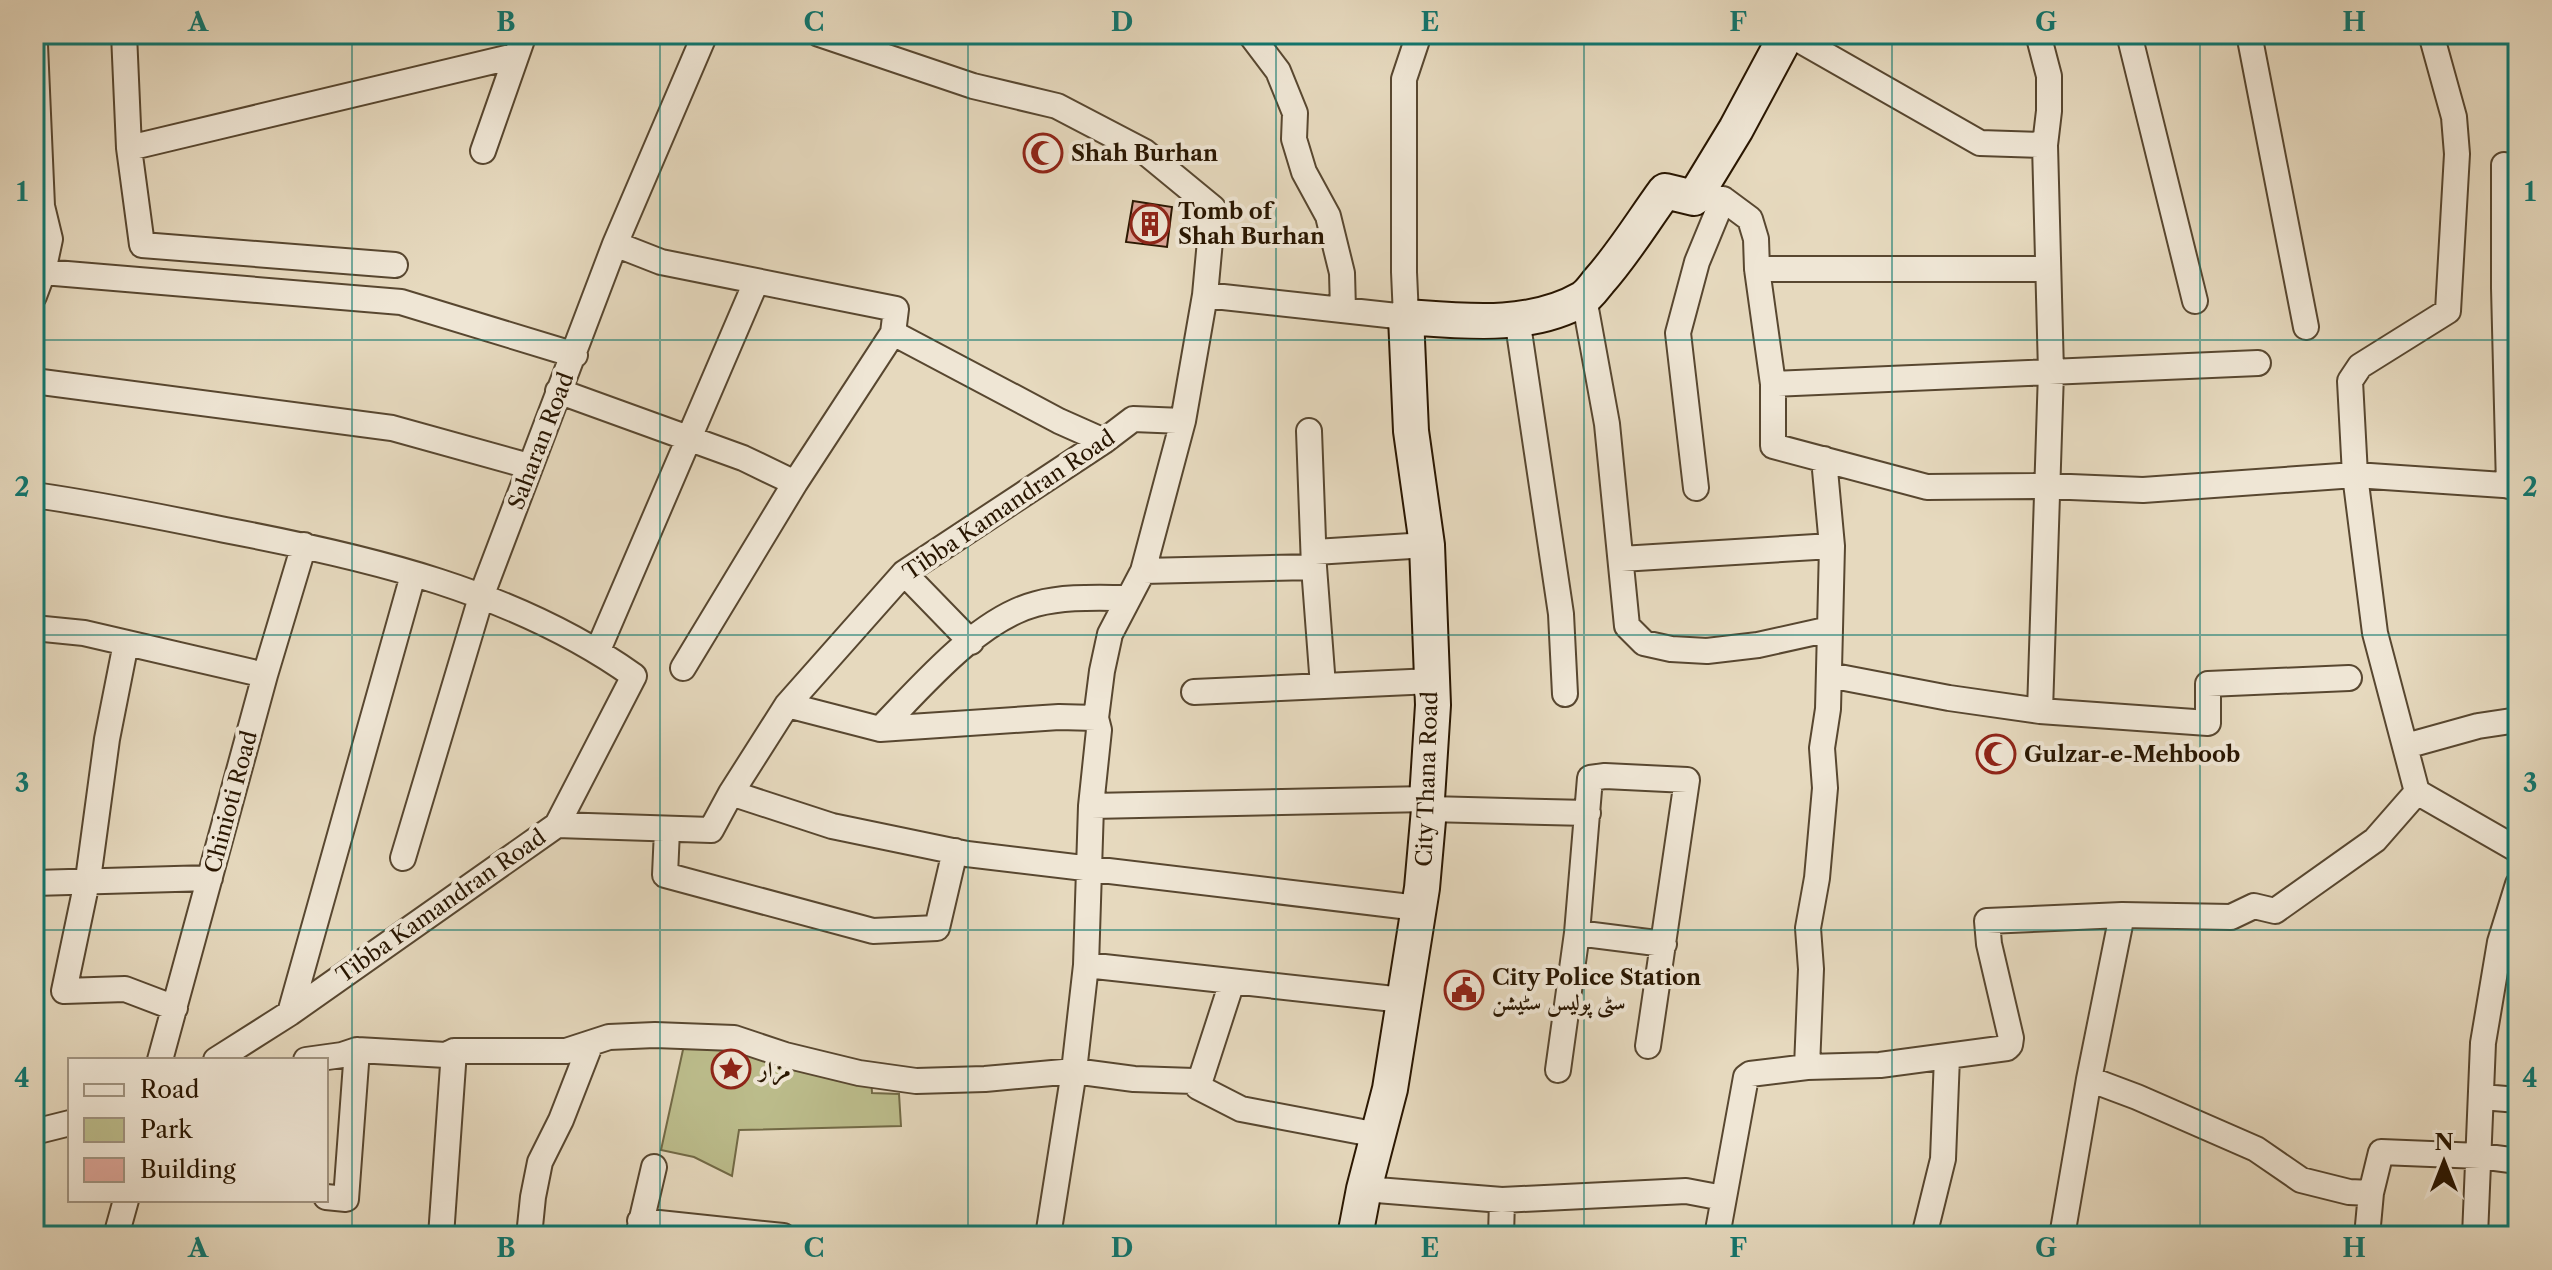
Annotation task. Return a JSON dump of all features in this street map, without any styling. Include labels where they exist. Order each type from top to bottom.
[{"type":"street","points":[[34,296],[50,239],[38,207],[34,45],[56,34]]},
{"type":"street","points":[[124,34],[129,148],[142,245],[395,265]]},
{"type":"street","name":"Saharan Road","points":[[403,858],[482,594],[615,244],[705,34]]},
{"type":"street","points":[[819,34],[973,86],[1057,106],[1145,152],[1213,208],[1205,295],[1183,421],[1143,571],[1110,634],[1102,671],[1091,806],[1086,965],[1074,1071],[1048,1236]]},
{"type":"street","points":[[1250,34],[1278,71],[1295,113],[1294,139],[1304,172],[1328,216],[1342,273],[1343,310]]},
{"type":"street","points":[[1406,317],[1404,79],[1419,34]]},
{"type":"street","points":[[1696,488],[1678,333],[1697,262],[1708,198],[1736,129],[1788,34],[1980,143],[2045,145]]},
{"type":"street","points":[[2038,34],[2049,76],[2045,145],[2051,372],[2040,711]]},
{"type":"street","points":[[2129,34],[2195,301]]},
{"type":"street","points":[[2249,34],[2306,327]]},
{"type":"street","points":[[2431,34],[2454,117],[2457,154],[2448,311],[2360,366],[2350,381],[2355,475],[2375,633],[2417,792],[2518,850]]},
{"type":"street","points":[[129,148],[519,45]]},
{"type":"street","points":[[483,151],[519,45]]},
{"type":"street","points":[[1205,295],[1455,321],[1510,320],[1549,312],[1584,298],[1619,259],[1665,191],[1708,198],[1750,219],[1756,239],[1757,269],[1773,384],[1773,446],[1927,487],[2046,486],[2143,490],[2355,475],[2513,486],[2504,288],[2504,165]]},
{"type":"street","points":[[615,244],[661,262],[896,309],[893,333],[795,483],[683,668]]},
{"type":"street","points":[[1757,269],[2048,269]]},
{"type":"street","points":[[43,272],[401,302],[575,355]]},
{"type":"street","points":[[598,650],[756,282]]},
{"type":"street","points":[[1584,298],[1607,424],[1627,626],[1644,643],[1671,649],[1707,651],[1758,645],[1830,629]]},
{"type":"street","name":"City Thana Road","points":[[1355,1236],[1390,1089],[1422,888],[1428,804],[1433,705],[1427,545],[1411,431],[1406,317]]},
{"type":"street","points":[[1517,318],[1561,614],[1565,694]]},
{"type":"street","points":[[893,333],[1059,421],[1104,441]]},
{"type":"street","points":[[1773,384],[2258,363]]},
{"type":"street","points":[[34,381],[392,428],[529,466]]},
{"type":"street","points":[[558,391],[743,458],[795,483]]},
{"type":"street","name":"Tibba Kamandran Road","points":[[219,1058],[290,1013],[557,825],[711,830],[787,705],[904,573],[1133,419],[1183,421]]},
{"type":"street","points":[[1309,431],[1323,686]]},
{"type":"street","points":[[1807,1067],[1811,969],[1808,928],[1817,878],[1825,788],[1822,748],[1829,675],[1832,546],[1824,459]]},
{"type":"street","points":[[34,495],[304,545],[482,594],[598,650],[634,676],[557,825]]},
{"type":"street","name":"Chinioti Road","points":[[161,1058],[265,675],[304,545]]},
{"type":"street","points":[[1143,571],[1315,559],[1427,545]]},
{"type":"street","points":[[1621,559],[1832,546]]},
{"type":"street","points":[[904,573],[971,642]]},
{"type":"street","points":[[290,1013],[413,575]]},
{"type":"street","points":[[880,729],[945,662],[999,620],[1036,604],[1072,599],[1128,598]]},
{"type":"street","points":[[34,628],[84,633],[265,675]]},
{"type":"street","points":[[126,643],[64,991],[125,989],[175,1008]]},
{"type":"street","points":[[1829,675],[1949,698],[2040,711],[2208,723],[2208,684],[2349,678]]},
{"type":"street","points":[[1194,692],[1432,681]]},
{"type":"street","points":[[787,705],[880,729],[1059,717],[1096,718]]},
{"type":"street","points":[[2406,746],[2478,726],[2518,720]]},
{"type":"street","points":[[1558,1070],[1577,933],[1590,778],[1687,780],[1648,1046]]},
{"type":"street","points":[[1717,1236],[1746,1077],[1807,1067],[1880,1065],[1947,1057],[2010,1045],[1987,921],[2122,915],[2231,917],[2254,906],[2275,911],[2375,840],[2417,792]]},
{"type":"street","points":[[731,793],[832,826],[955,851],[1088,870],[1418,908]]},
{"type":"street","points":[[1091,806],[1428,804],[1588,813]]},
{"type":"street","points":[[667,830],[665,875],[873,931],[937,928],[955,851]]},
{"type":"street","points":[[34,883],[210,878]]},
{"type":"street","points":[[2475,1236],[2483,1043],[2500,942],[2518,884]]},
{"type":"street","points":[[2062,1236],[2122,915]]},
{"type":"street","points":[[1577,933],[1664,944]]},
{"type":"street","points":[[1086,965],[1403,1000]]},
{"type":"street","points":[[1198,1087],[1232,982]]},
{"type":"street","points":[[320,1058],[357,1050],[446,1055],[454,1051],[566,1051],[609,1037],[734,1038],[785,1055],[859,1073],[916,1081],[1074,1071],[1134,1079],[1194,1081],[1198,1087],[1241,1109],[1378,1135]]},
{"type":"street","points":[[529,1236],[540,1162],[561,1120],[591,1043]]},
{"type":"street","points":[[328,1197],[346,1199],[357,1050]]},
{"type":"street","points":[[441,1236],[454,1051]]},
{"type":"street","points":[[1924,1236],[1943,1159],[1947,1057]]},
{"type":"street","points":[[2089,1079],[2256,1149],[2301,1180],[2349,1192],[2371,1193]]},
{"type":"street","points":[[2482,1097],[2518,1100]]},
{"type":"street","points":[[34,1132],[68,1124]]},
{"type":"street","points":[[2367,1236],[2371,1193],[2381,1152],[2480,1156],[2518,1161]]},
{"type":"street","points":[[654,1167],[639,1228],[783,1236]]},
{"type":"street","points":[[1364,1189],[1502,1200],[1686,1191],[1723,1198]]},
{"type":"street","points":[[1501,1236],[1502,1200]]},
{"type":"street","points":[[116,1236],[125,1202]]},
{"type":"green space","points":[[686,1036],[871,1074],[872,1093],[899,1094],[901,1126],[739,1130],[732,1176],[694,1157],[661,1150]]},
{"type":"building","name":"Tomb of Shah Burhan","points":[[1133,201],[1172,207],[1167,247],[1126,242]]},
{"type":"place","name":"Shah Burhan","points":[[1043,153]]},
{"type":"place","name":"Tomb of Shah Burhan","points":[[1150,224]]},
{"type":"place","name":"Gulzar-e-Mehboob","points":[[1996,754]]},
{"type":"place","name":"City Police Station سٹی پولیس سٹیشن","points":[[1464,990]]},
{"type":"place","name":"مزار","points":[[731,1069]]}]
